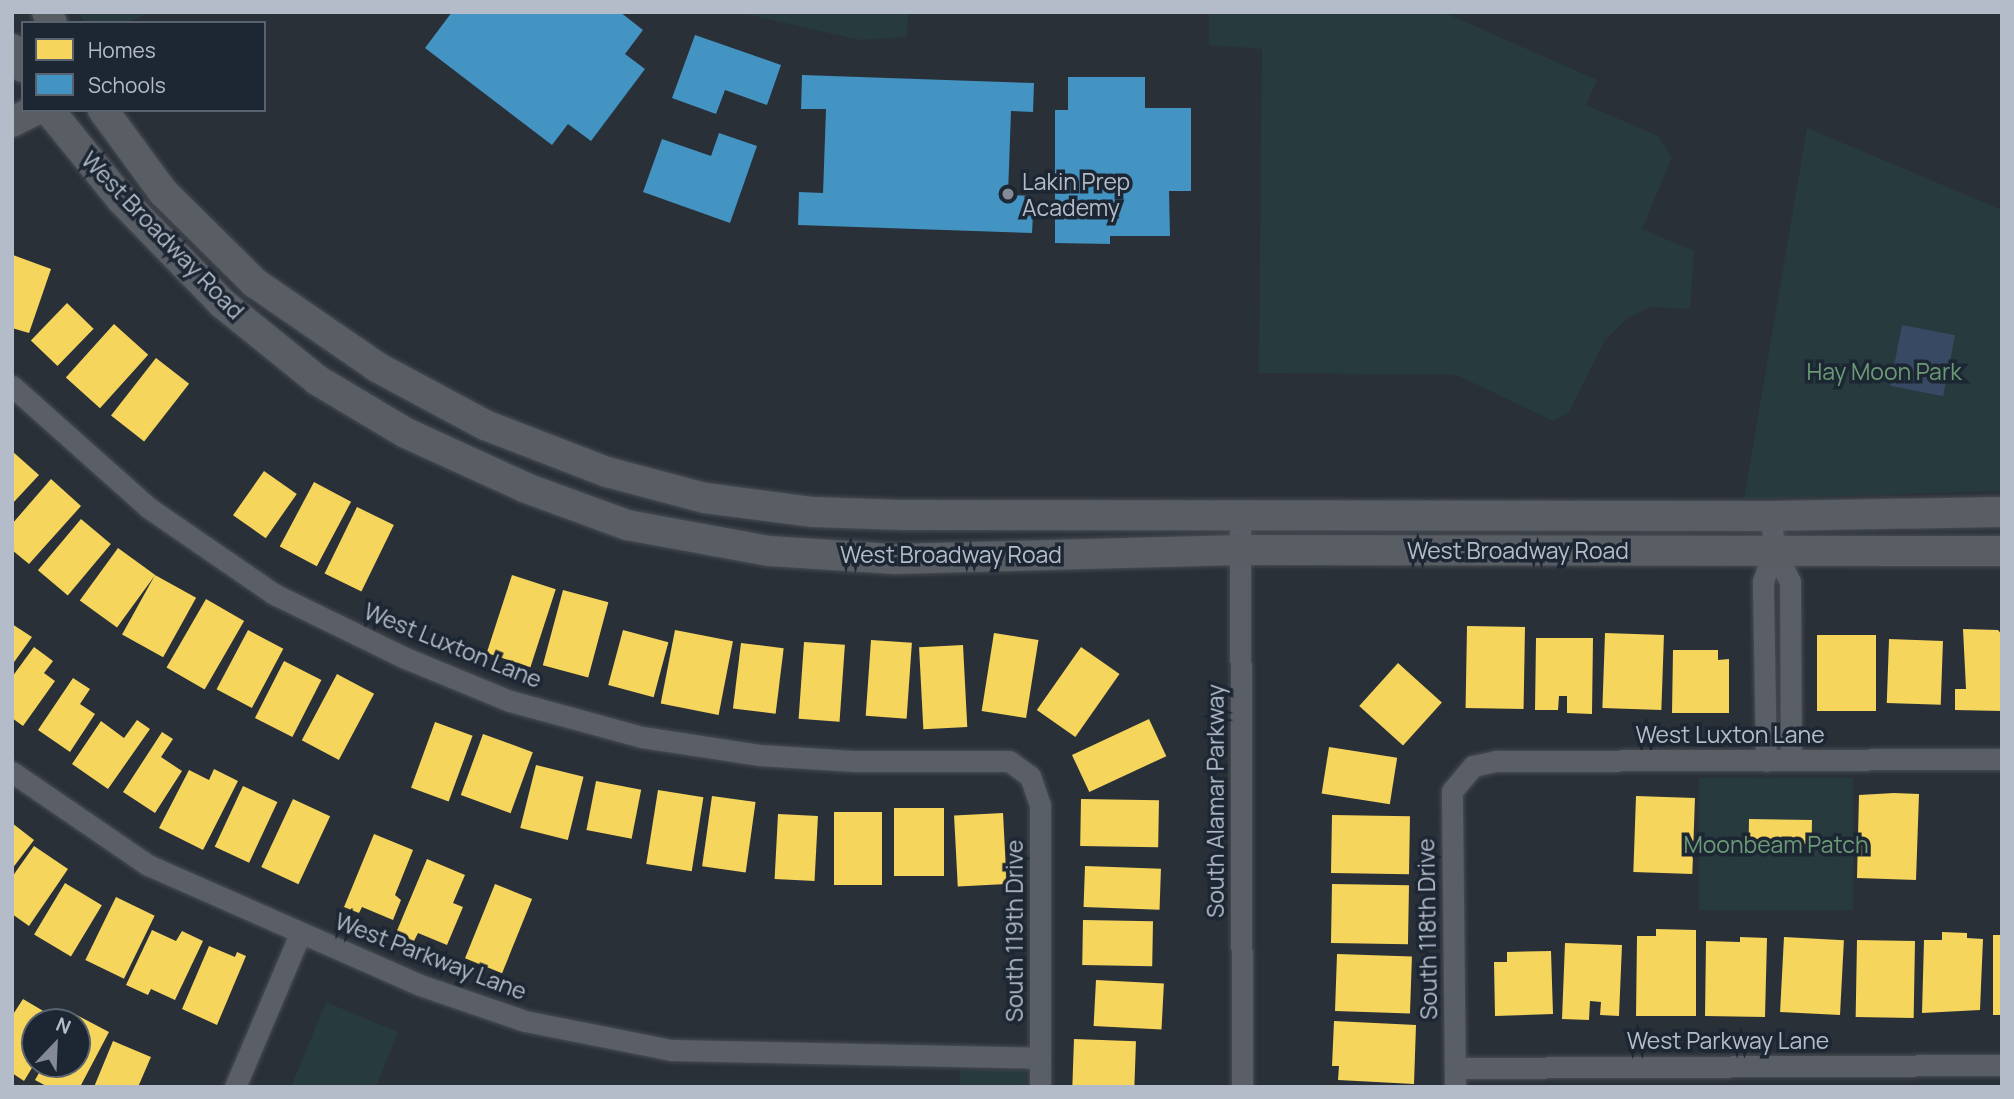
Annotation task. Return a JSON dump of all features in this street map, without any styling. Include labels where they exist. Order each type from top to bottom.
[{"type":"main road","points":[[12,49],[21,65]]},
{"type":"main road","points":[[12,122],[32,112]]},
{"type":"main road","name":"West Broadway Road","points":[[51,112],[122,200],[222,303],[317,380],[406,433],[539,493],[627,525],[769,551],[895,559],[1240,550],[2002,551]]},
{"type":"main road","name":"West Broadway Road","points":[[104,112],[163,192],[255,283],[377,367],[485,425],[607,472],[705,498],[813,512],[1771,516],[2002,512]]},
{"type":"street","name":"West Luxton Lane","points":[[12,386],[149,508],[274,594],[403,657],[510,701],[642,737],[759,755],[854,761],[1009,761],[1030,776]]},
{"type":"street","name":"South Alamar Parkway","points":[[1240,515],[1242,1087]]},
{"type":"street","points":[[1771,516],[1774,550],[1790,581],[1791,760]]},
{"type":"street","points":[[1766,761],[1763,581],[1774,550]]},
{"type":"street","name":"West Luxton Lane","points":[[1462,774],[1473,765],[1497,761],[2002,759]]},
{"type":"street","name":"West Parkway Lane","points":[[12,772],[148,865],[420,985],[525,1021],[671,1050],[1040,1058]]},
{"type":"street","name":"South 118th Drive","points":[[1455,1077],[1452,791],[1462,774]]},
{"type":"street","name":"South 119th Drive","points":[[1030,776],[1040,805],[1040,1087]]},
{"type":"street","points":[[234,1087],[300,934]]},
{"type":"street","name":"West Parkway Lane","points":[[1455,1077],[2002,1065]]},
{"type":"green space","points":[[79,12],[150,12],[132,21],[83,21]]},
{"type":"green space","points":[[736,12],[908,12],[907,37],[860,40]]},
{"type":"green space","points":[[1209,12],[1443,12],[1597,80],[1586,105],[1658,136],[1672,157],[1642,229],[1694,251],[1690,309],[1650,307],[1629,317],[1605,340],[1569,412],[1553,421],[1457,375],[1259,373],[1262,49],[1209,45]]},
{"type":"green space","name":"Hay Moon Park","points":[[1807,128],[2002,210],[2002,491],[1744,499]]},
{"type":"green space","name":"Moonbeam Patch","points":[[1699,778],[1853,778],[1853,910],[1699,910]]},
{"type":"green space","points":[[326,1002],[398,1032],[376,1087],[291,1087]]},
{"type":"green space","points":[[960,1070],[1026,1070],[1026,1087],[960,1087]]},
{"type":"water","points":[[1902,325],[1955,335],[1943,396],[1890,386]]},
{"type":"building: Homes","points":[[13,255],[51,269],[29,333],[12,328]]},
{"type":"building: Homes","points":[[67,303],[94,329],[57,366],[31,340]]},
{"type":"building: Homes","points":[[114,324],[148,355],[100,408],[66,378]]},
{"type":"building: Homes","points":[[156,358],[189,384],[144,441],[111,416]]},
{"type":"building: Homes","points":[[12,451],[39,475],[12,504]]},
{"type":"building: Homes","points":[[264,471],[297,494],[266,538],[233,515]]},
{"type":"building: Homes","points":[[51,479],[81,506],[29,564],[12,550],[12,524]]},
{"type":"building: Homes","points":[[314,482],[351,502],[317,566],[280,546]]},
{"type":"building: Homes","points":[[357,507],[394,525],[361,591],[325,574]]},
{"type":"building: Homes","points":[[81,519],[111,544],[68,595],[38,570]]},
{"type":"building: Homes","points":[[118,548],[155,575],[117,628],[80,601]]},
{"type":"building: Homes","points":[[155,575],[196,598],[163,657],[122,634]]},
{"type":"building: Homes","points":[[512,575],[556,589],[530,667],[487,653]]},
{"type":"building: Homes","points":[[563,590],[608,602],[588,678],[543,665]]},
{"type":"building: Homes","points":[[206,599],[244,621],[205,689],[166,667]]},
{"type":"building: Homes","points":[[12,624],[32,637],[12,665]]},
{"type":"building: Homes","points":[[1467,626],[1525,627],[1524,709],[1466,708]]},
{"type":"building: Homes","points":[[1963,629],[1998,630],[2002,635],[2002,711],[1955,710],[1955,689],[1966,689]]},
{"type":"building: Homes","points":[[248,630],[283,649],[252,708],[217,689]]},
{"type":"building: Homes","points":[[623,630],[668,642],[654,697],[608,685]]},
{"type":"building: Homes","points":[[675,630],[733,641],[719,715],[661,704]]},
{"type":"building: Homes","points":[[994,633],[1038,640],[1026,718],[982,711]]},
{"type":"building: Homes","points":[[1605,633],[1664,635],[1661,710],[1602,708]]},
{"type":"building: Homes","points":[[1817,635],[1876,635],[1876,711],[1817,711]]},
{"type":"building: Homes","points":[[1536,638],[1593,638],[1592,714],[1567,713],[1567,696],[1559,696],[1558,710],[1535,710]]},
{"type":"building: Homes","points":[[1889,639],[1943,641],[1941,705],[1887,703]]},
{"type":"building: Homes","points":[[871,640],[912,643],[907,719],[866,716]]},
{"type":"building: Homes","points":[[804,642],[845,645],[840,722],[799,719]]},
{"type":"building: Homes","points":[[741,643],[784,648],[776,714],[733,709]]},
{"type":"building: Homes","points":[[963,645],[967,727],[923,729],[919,647]]},
{"type":"building: Homes","points":[[34,647],[53,661],[44,673],[55,681],[23,726],[12,718],[12,677]]},
{"type":"building: Homes","points":[[1081,647],[1120,674],[1075,737],[1037,710]]},
{"type":"building: Homes","points":[[1673,650],[1718,650],[1718,660],[1729,659],[1729,713],[1672,713]]},
{"type":"building: Homes","points":[[284,661],[321,680],[292,737],[255,718]]},
{"type":"building: Homes","points":[[1398,663],[1442,702],[1403,746],[1359,706]]},
{"type":"building: Homes","points":[[337,674],[374,694],[339,760],[302,740]]},
{"type":"building: Homes","points":[[73,678],[90,689],[80,704],[95,714],[70,752],[38,730]]},
{"type":"building: Homes","points":[[1149,719],[1166,756],[1089,792],[1072,755]]},
{"type":"building: Homes","points":[[137,720],[150,729],[108,789],[72,764],[101,721],[124,738]]},
{"type":"building: Homes","points":[[435,722],[473,736],[449,801],[411,788]]},
{"type":"building: Homes","points":[[162,732],[173,739],[161,757],[182,771],[155,813],[123,792]]},
{"type":"building: Homes","points":[[483,734],[533,752],[511,813],[461,795]]},
{"type":"building: Homes","points":[[1329,747],[1397,758],[1390,804],[1322,793]]},
{"type":"building: Homes","points":[[536,765],[584,777],[568,840],[520,828]]},
{"type":"building: Homes","points":[[214,769],[238,781],[203,850],[159,828],[189,770],[209,780]]},
{"type":"building: Homes","points":[[596,781],[641,790],[632,839],[586,830]]},
{"type":"building: Homes","points":[[243,786],[277,802],[249,863],[215,847]]},
{"type":"building: Homes","points":[[658,790],[703,797],[692,871],[646,864]]},
{"type":"building: Homes","points":[[1919,794],[1916,880],[1857,878],[1859,795]]},
{"type":"building: Homes","points":[[712,796],[756,802],[746,872],[702,866]]},
{"type":"building: Homes","points":[[1636,796],[1695,798],[1692,874],[1633,872]]},
{"type":"building: Homes","points":[[293,799],[330,816],[298,884],[261,867]]},
{"type":"building: Homes","points":[[1081,799],[1159,800],[1158,847],[1080,846]]},
{"type":"building: Homes","points":[[894,808],[944,808],[944,876],[894,876]]},
{"type":"building: Homes","points":[[834,812],[882,812],[882,885],[834,885]]},
{"type":"building: Homes","points":[[1003,813],[1007,884],[958,886],[954,816]]},
{"type":"building: Homes","points":[[778,814],[818,816],[815,881],[775,879]]},
{"type":"building: Homes","points":[[1332,815],[1410,816],[1409,874],[1331,873]]},
{"type":"building: Homes","points":[[1749,819],[1812,820],[1812,844],[1749,843]]},
{"type":"building: Homes","points":[[12,823],[34,840],[12,869]]},
{"type":"building: Homes","points":[[374,834],[413,850],[395,895],[401,900],[393,920],[362,907],[359,913],[344,907]]},
{"type":"building: Homes","points":[[34,846],[68,869],[29,926],[12,914],[12,877]]},
{"type":"building: Homes","points":[[427,859],[465,875],[453,903],[463,907],[447,945],[418,933],[414,941],[396,933]]},
{"type":"building: Homes","points":[[1085,866],[1161,869],[1160,910],[1084,907]]},
{"type":"building: Homes","points":[[65,883],[102,905],[71,957],[34,934]]},
{"type":"building: Homes","points":[[495,884],[532,899],[502,973],[465,958]]},
{"type":"building: Homes","points":[[1332,884],[1409,885],[1408,944],[1331,943]]},
{"type":"building: Homes","points":[[116,897],[155,916],[124,979],[85,960]]},
{"type":"building: Homes","points":[[1083,920],[1153,921],[1152,966],[1082,965]]},
{"type":"building: Homes","points":[[1656,929],[1696,930],[1696,1016],[1636,1016],[1637,936],[1656,936]]},
{"type":"building: Homes","points":[[152,930],[176,941],[182,931],[203,941],[175,1000],[151,989],[148,995],[126,985]]},
{"type":"building: Homes","points":[[1942,932],[1967,933],[1967,938],[1983,939],[1980,1010],[1922,1013],[1924,940],[1942,940]]},
{"type":"building: Homes","points":[[1993,935],[2002,935],[2002,1015],[1993,1015]]},
{"type":"building: Homes","points":[[1740,937],[1767,938],[1765,1017],[1705,1016],[1706,941],[1740,942]]},
{"type":"building: Homes","points":[[1784,937],[1844,940],[1840,1015],[1780,1012]]},
{"type":"building: Homes","points":[[1857,940],[1915,941],[1914,1018],[1856,1017]]},
{"type":"building: Homes","points":[[1565,943],[1622,945],[1619,1016],[1600,1015],[1601,1002],[1590,1001],[1589,1020],[1562,1019]]},
{"type":"building: Homes","points":[[209,946],[235,957],[237,952],[246,956],[217,1025],[182,1009]]},
{"type":"building: Homes","points":[[1551,951],[1553,1014],[1495,1016],[1494,962],[1507,962],[1507,952]]},
{"type":"building: Homes","points":[[1337,954],[1412,957],[1410,1014],[1335,1011]]},
{"type":"building: Homes","points":[[1096,980],[1164,984],[1161,1029],[1094,1026]]},
{"type":"building: Homes","points":[[23,999],[38,1008],[21,1008],[21,1078],[26,1078],[24,1081],[12,1073],[12,1016]]},
{"type":"building: Homes","points":[[1334,1021],[1416,1025],[1414,1084],[1338,1080],[1339,1066],[1332,1066]]},
{"type":"building: Homes","points":[[91,1023],[109,1032],[91,1066]]},
{"type":"building: Homes","points":[[1074,1039],[1136,1041],[1134,1087],[1072,1087]]},
{"type":"building: Homes","points":[[113,1041],[151,1057],[138,1087],[94,1087]]},
{"type":"building: Homes","points":[[85,1078],[80,1087],[48,1087],[35,1080]]},
{"type":"building: Schools","points":[[452,12],[620,12],[643,30],[625,54],[645,69],[591,141],[568,124],[552,145],[425,48]]},
{"type":"building: Schools","points":[[695,35],[781,65],[767,105],[725,90],[716,114],[672,98]]},
{"type":"building: Schools","points":[[802,75],[1034,83],[1033,112],[1011,111],[1008,195],[1034,196],[1032,233],[798,225],[799,192],[823,193],[826,109],[801,109]]},
{"type":"building: Schools","points":[[1068,77],[1145,77],[1145,108],[1191,108],[1191,191],[1169,191],[1170,236],[1110,236],[1110,244],[1055,243],[1055,110],[1068,110]]},
{"type":"building: Schools","points":[[719,133],[757,146],[730,223],[643,192],[662,139],[711,156]]},
{"type":"place","name":"Lakin Prep Academy","points":[[1008,194]]}]
